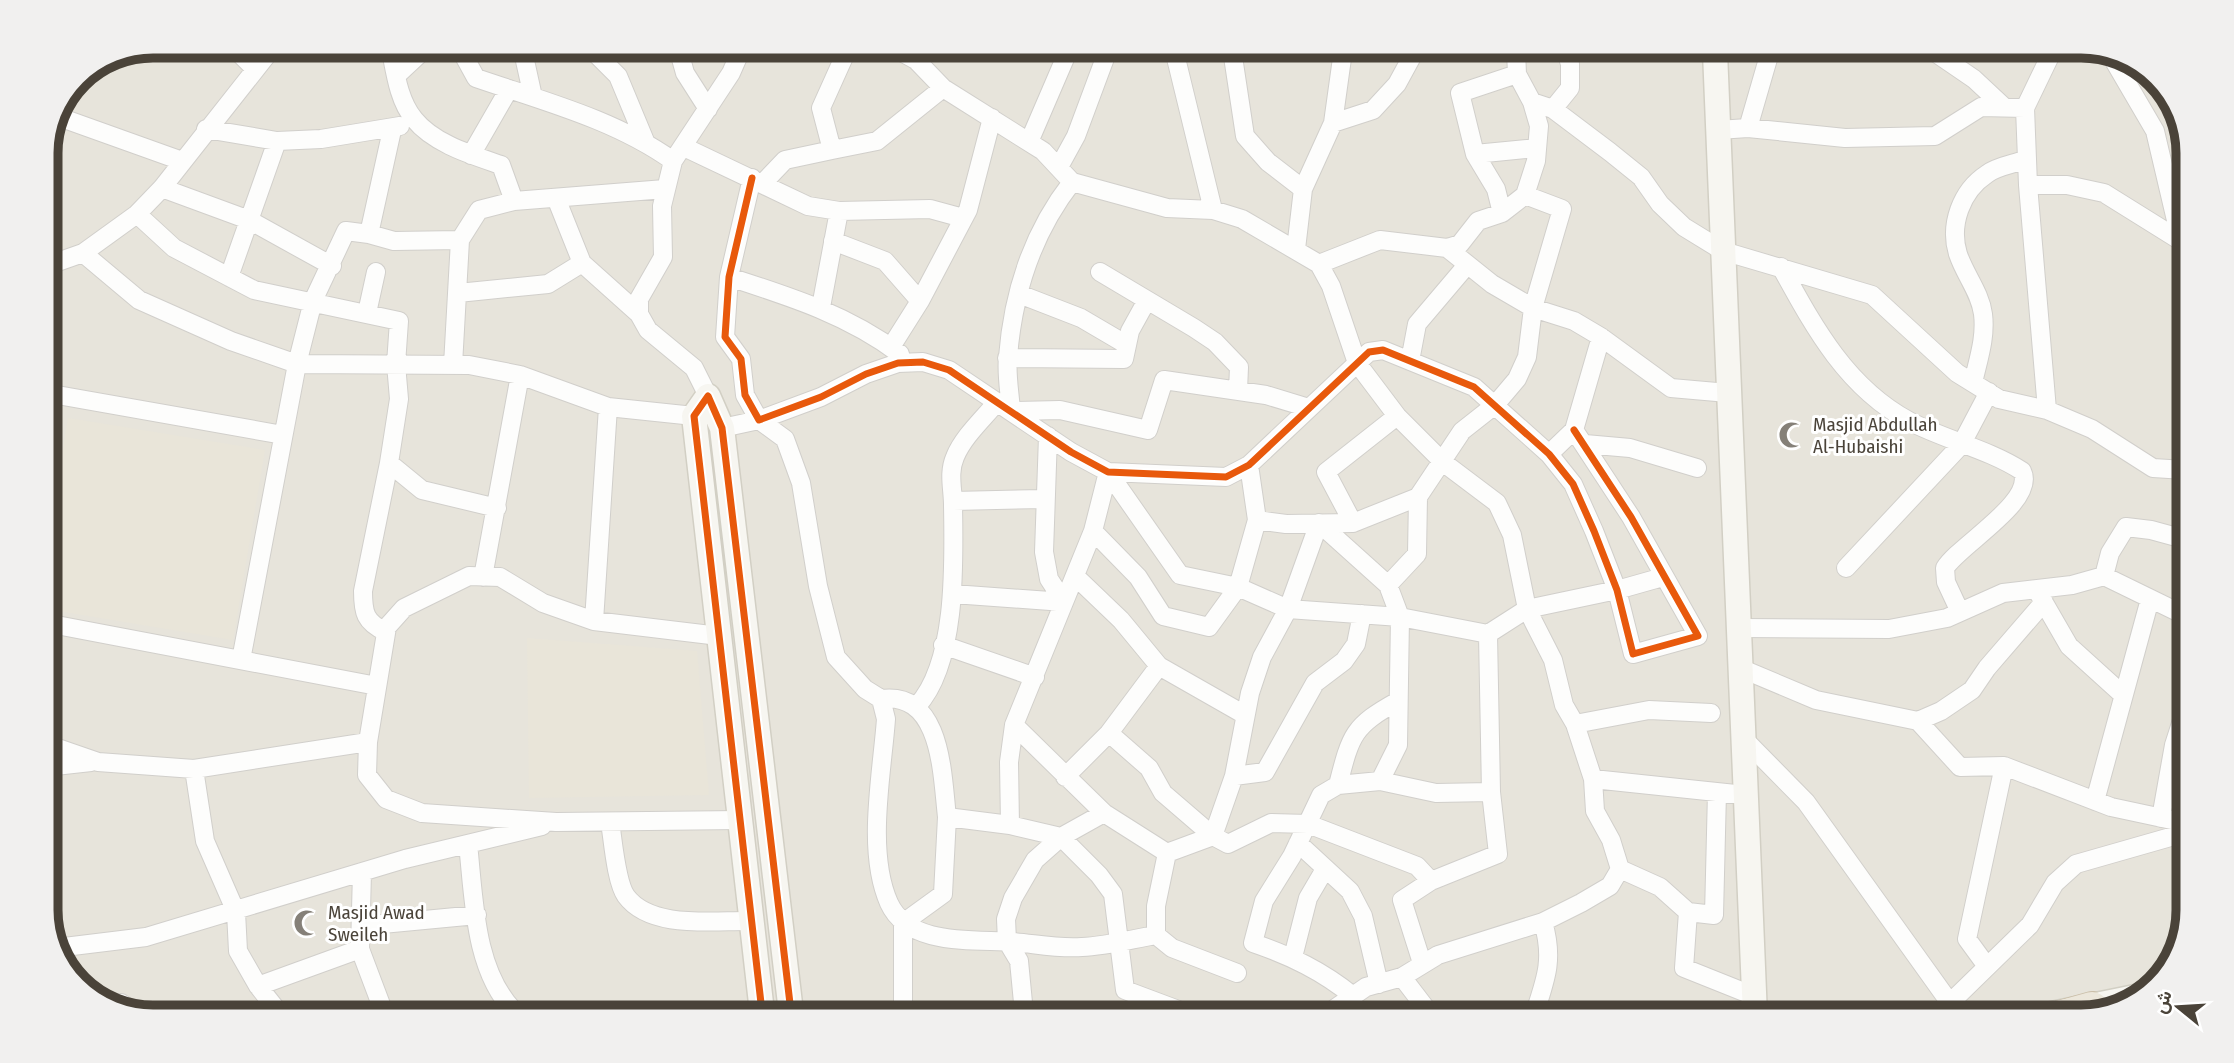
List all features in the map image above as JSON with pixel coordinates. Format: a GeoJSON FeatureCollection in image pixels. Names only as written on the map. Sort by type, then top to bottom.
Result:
{"type":"FeatureCollection","features":[{"type":"Feature","properties":{"kind":"street"},"geometry":{"type":"LineString","coordinates":[[244,58],[254,68]]}},
{"type":"Feature","properties":{"kind":"street"},"geometry":{"type":"LineString","coordinates":[[58,262],[83,253],[137,214],[162,188],[263,58]]}},
{"type":"Feature","properties":{"kind":"street"},"geometry":{"type":"LineString","coordinates":[[393,58],[414,119],[460,151],[501,165],[514,201]]}},
{"type":"Feature","properties":{"kind":"street"},"geometry":{"type":"LineString","coordinates":[[397,76],[416,58]]}},
{"type":"Feature","properties":{"kind":"street"},"geometry":{"type":"LineString","coordinates":[[466,58],[476,78],[533,97],[679,154],[757,180],[808,205],[839,211],[930,209],[963,218]]}},
{"type":"Feature","properties":{"kind":"street"},"geometry":{"type":"LineString","coordinates":[[525,58],[533,97]]}},
{"type":"Feature","properties":{"kind":"street"},"geometry":{"type":"LineString","coordinates":[[600,58],[618,76],[645,141]]}},
{"type":"Feature","properties":{"kind":"street"},"geometry":{"type":"LineString","coordinates":[[681,58],[685,73],[708,109]]}},
{"type":"Feature","properties":{"kind":"street"},"geometry":{"type":"LineString","coordinates":[[639,314],[639,299],[644,286],[663,257],[662,206],[665,189],[679,154],[737,58]]}},
{"type":"Feature","properties":{"kind":"street"},"geometry":{"type":"LineString","coordinates":[[832,150],[821,108],[844,58]]}},
{"type":"Feature","properties":{"kind":"street"},"geometry":{"type":"LineString","coordinates":[[925,58],[943,88],[1043,151],[1072,182],[1167,208],[1213,210],[1242,219],[1319,264],[1331,286],[1357,363],[1397,416],[1444,463],[1497,503],[1512,535],[1527,609],[1553,660],[1564,705],[1575,724],[1593,779],[1595,811],[1611,840],[1620,869],[1610,886],[1543,922],[1438,955],[1402,977],[1379,984],[1340,1005]]}},
{"type":"Feature","properties":{"kind":"street"},"geometry":{"type":"LineString","coordinates":[[1029,142],[1065,58]]}},
{"type":"Feature","properties":{"kind":"street"},"geometry":{"type":"LineString","coordinates":[[1059,167],[1076,136],[1105,58]]}},
{"type":"Feature","properties":{"kind":"street"},"geometry":{"type":"LineString","coordinates":[[1175,58],[1213,210]]}},
{"type":"Feature","properties":{"kind":"street"},"geometry":{"type":"LineString","coordinates":[[1233,58],[1245,136],[1268,162],[1303,189]]}},
{"type":"Feature","properties":{"kind":"street"},"geometry":{"type":"LineString","coordinates":[[1296,249],[1303,189],[1334,123],[1340,58]]}},
{"type":"Feature","properties":{"kind":"street"},"geometry":{"type":"LineString","coordinates":[[1334,123],[1373,110],[1397,84],[1411,58]]}},
{"type":"Feature","properties":{"kind":"street"},"geometry":{"type":"LineString","coordinates":[[1319,264],[1380,240],[1447,248],[1460,244],[1478,221],[1502,213],[1525,195],[1536,161],[1539,126],[1532,102],[1517,74],[1517,58]]}},
{"type":"Feature","properties":{"kind":"street"},"geometry":{"type":"LineString","coordinates":[[1553,109],[1570,88],[1568,58]]}},
{"type":"Feature","properties":{"kind":"street"},"geometry":{"type":"LineString","coordinates":[[1715,58],[1754,1005]]}},
{"type":"Feature","properties":{"kind":"street"},"geometry":{"type":"LineString","coordinates":[[1748,128],[1768,58]]}},
{"type":"Feature","properties":{"kind":"street"},"geometry":{"type":"LineString","coordinates":[[1943,58],[1973,79],[2004,107]]}},
{"type":"Feature","properties":{"kind":"street"},"geometry":{"type":"LineString","coordinates":[[2047,410],[2028,185],[2025,107],[2049,58]]}},
{"type":"Feature","properties":{"kind":"street"},"geometry":{"type":"LineString","coordinates":[[2116,64],[2155,131],[2176,220]]}},
{"type":"Feature","properties":{"kind":"street"},"geometry":{"type":"LineString","coordinates":[[1502,213],[1496,189],[1475,153],[1460,93],[1517,74]]}},
{"type":"Feature","properties":{"kind":"street"},"geometry":{"type":"LineString","coordinates":[[903,923],[943,894],[947,817],[941,756],[918,706],[899,696],[881,699],[865,689],[836,657],[818,586],[801,483],[785,439],[760,420],[745,395],[741,359],[725,337],[729,277],[757,180],[785,160],[877,141],[943,88]]}},
{"type":"Feature","properties":{"kind":"street"},"geometry":{"type":"LineString","coordinates":[[471,155],[509,89]]}},
{"type":"Feature","properties":{"kind":"street"},"geometry":{"type":"LineString","coordinates":[[1532,102],[1553,109],[1641,177],[1660,204],[1684,227],[1723,251],[1872,295],[1957,373],[1999,399],[2047,410],[2092,429],[2153,468],[2176,469]]}},
{"type":"Feature","properties":{"kind":"street"},"geometry":{"type":"LineString","coordinates":[[1718,130],[1748,128],[1845,138],[1936,136],[1981,107],[2025,107]]}},
{"type":"Feature","properties":{"kind":"street"},"geometry":{"type":"LineString","coordinates":[[891,347],[920,302],[963,218],[976,183],[992,118]]}},
{"type":"Feature","properties":{"kind":"street"},"geometry":{"type":"LineString","coordinates":[[64,119],[182,161]]}},
{"type":"Feature","properties":{"kind":"street"},"geometry":{"type":"LineString","coordinates":[[206,130],[277,141],[321,139],[392,130],[414,119]]}},
{"type":"Feature","properties":{"kind":"street"},"geometry":{"type":"LineString","coordinates":[[369,234],[392,130]]}},
{"type":"Feature","properties":{"kind":"street"},"geometry":{"type":"LineString","coordinates":[[229,277],[277,141]]}},
{"type":"Feature","properties":{"kind":"street"},"geometry":{"type":"LineString","coordinates":[[1475,153],[1537,148]]}},
{"type":"Feature","properties":{"kind":"street"},"geometry":{"type":"LineString","coordinates":[[1973,383],[1983,339],[1983,312],[1972,279],[1958,255],[1954,226],[1963,199],[1987,174],[2027,159]]}},
{"type":"Feature","properties":{"kind":"street"},"geometry":{"type":"LineString","coordinates":[[918,706],[931,691],[953,594],[951,478],[954,458],[1004,407],[1007,358],[1029,255],[1053,207],[1072,182]]}},
{"type":"Feature","properties":{"kind":"street"},"geometry":{"type":"LineString","coordinates":[[2028,185],[2067,185],[2104,193],[2176,238]]}},
{"type":"Feature","properties":{"kind":"street"},"geometry":{"type":"LineString","coordinates":[[162,188],[249,220],[332,265]]}},
{"type":"Feature","properties":{"kind":"street"},"geometry":{"type":"LineString","coordinates":[[453,365],[460,240],[478,210],[514,201],[665,189]]}},
{"type":"Feature","properties":{"kind":"street"},"geometry":{"type":"LineString","coordinates":[[1256,520],[1353,523],[1418,497],[1444,463],[1462,431],[1495,405],[1517,379],[1527,356],[1533,308],[1562,209],[1525,195]]}},
{"type":"Feature","properties":{"kind":"street"},"geometry":{"type":"LineString","coordinates":[[556,198],[582,263],[639,314],[648,330],[694,368],[701,406],[719,636],[761,1005]]}},
{"type":"Feature","properties":{"kind":"street"},"geometry":{"type":"LineString","coordinates":[[821,307],[839,211]]}},
{"type":"Feature","properties":{"kind":"street"},"geometry":{"type":"LineString","coordinates":[[137,214],[174,248],[254,290],[400,321],[396,364],[399,399],[363,591],[363,612],[370,624],[386,632]]}},
{"type":"Feature","properties":{"kind":"street"},"geometry":{"type":"LineString","coordinates":[[242,660],[297,364],[313,302],[346,231],[394,241],[460,240]]}},
{"type":"Feature","properties":{"kind":"street"},"geometry":{"type":"LineString","coordinates":[[833,241],[886,261],[920,302]]}},
{"type":"Feature","properties":{"kind":"street"},"geometry":{"type":"LineString","coordinates":[[1447,248],[1492,284],[1533,308],[1574,321],[1601,337],[1671,388],[1728,393]]}},
{"type":"Feature","properties":{"kind":"street"},"geometry":{"type":"LineString","coordinates":[[83,253],[139,300],[232,341],[297,364],[453,365],[520,375],[608,407],[701,406],[722,428],[790,1005]]}},
{"type":"Feature","properties":{"kind":"street"},"geometry":{"type":"LineString","coordinates":[[458,293],[548,284],[582,263]]}},
{"type":"Feature","properties":{"kind":"street"},"geometry":{"type":"LineString","coordinates":[[1410,361],[1417,324],[1467,265]]}},
{"type":"Feature","properties":{"kind":"street"},"geometry":{"type":"LineString","coordinates":[[1780,267],[1821,339],[1857,385],[1907,420],[2014,466],[2025,477],[2023,486],[2007,511],[1945,568],[1946,582],[1960,612]]}},
{"type":"Feature","properties":{"kind":"street"},"geometry":{"type":"LineString","coordinates":[[367,313],[376,272]]}},
{"type":"Feature","properties":{"kind":"street"},"geometry":{"type":"LineString","coordinates":[[1100,272],[1215,342],[1239,367],[1238,391]]}},
{"type":"Feature","properties":{"kind":"street"},"geometry":{"type":"LineString","coordinates":[[729,277],[821,307],[870,331],[911,362]]}},
{"type":"Feature","properties":{"kind":"street"},"geometry":{"type":"LineString","coordinates":[[1019,295],[1081,318],[1127,345]]}},
{"type":"Feature","properties":{"kind":"street"},"geometry":{"type":"LineString","coordinates":[[1007,358],[1124,359],[1130,331],[1146,302]]}},
{"type":"Feature","properties":{"kind":"street"},"geometry":{"type":"LineString","coordinates":[[1108,472],[1226,477],[1249,465],[1369,352],[1383,350],[1474,387],[1549,454],[1573,484],[1617,590],[1633,654],[1698,636],[1632,517],[1579,437],[1601,337]]}},
{"type":"Feature","properties":{"kind":"street"},"geometry":{"type":"LineString","coordinates":[[722,428],[760,420],[821,397],[866,373],[911,362],[923,362],[949,370],[1108,472],[1180,575],[1238,587],[1288,609],[1400,617],[1488,634],[1527,609],[1664,577]]}},
{"type":"Feature","properties":{"kind":"street"},"geometry":{"type":"LineString","coordinates":[[483,577],[520,375]]}},
{"type":"Feature","properties":{"kind":"street"},"geometry":{"type":"LineString","coordinates":[[1004,407],[1060,410],[1148,430],[1164,380],[1238,391],[1310,408]]}},
{"type":"Feature","properties":{"kind":"street"},"geometry":{"type":"LineString","coordinates":[[1846,569],[1961,445],[1989,392]]}},
{"type":"Feature","properties":{"kind":"street"},"geometry":{"type":"LineString","coordinates":[[58,395],[283,435]]}},
{"type":"Feature","properties":{"kind":"street"},"geometry":{"type":"LineString","coordinates":[[594,621],[608,407]]}},
{"type":"Feature","properties":{"kind":"street"},"geometry":{"type":"LineString","coordinates":[[1353,523],[1326,472],[1397,416]]}},
{"type":"Feature","properties":{"kind":"street"},"geometry":{"type":"LineString","coordinates":[[1048,436],[1044,552],[1049,579],[1063,602]]}},
{"type":"Feature","properties":{"kind":"street"},"geometry":{"type":"LineString","coordinates":[[1549,454],[1579,437],[1630,448],[1697,468]]}},
{"type":"Feature","properties":{"kind":"street"},"geometry":{"type":"LineString","coordinates":[[389,463],[422,490],[497,508]]}},
{"type":"Feature","properties":{"kind":"street"},"geometry":{"type":"LineString","coordinates":[[1093,531],[1138,577],[1163,616],[1209,627],[1238,587],[1256,520],[1249,465]]}},
{"type":"Feature","properties":{"kind":"street"},"geometry":{"type":"LineString","coordinates":[[1010,825],[1009,762],[1014,725],[1093,531],[1108,472]]}},
{"type":"Feature","properties":{"kind":"street"},"geometry":{"type":"LineString","coordinates":[[1388,584],[1417,554],[1418,497]]}},
{"type":"Feature","properties":{"kind":"street"},"geometry":{"type":"LineString","coordinates":[[953,501],[1044,499]]}},
{"type":"Feature","properties":{"kind":"street"},"geometry":{"type":"LineString","coordinates":[[1319,523],[1388,584],[1400,617],[1398,745],[1380,781]]}},
{"type":"Feature","properties":{"kind":"street"},"geometry":{"type":"LineString","coordinates":[[1213,836],[1234,776],[1245,715],[1262,657],[1288,609],[1319,523]]}},
{"type":"Feature","properties":{"kind":"street"},"geometry":{"type":"LineString","coordinates":[[2104,576],[2110,553],[2126,527],[2176,537]]}},
{"type":"Feature","properties":{"kind":"street"},"geometry":{"type":"LineString","coordinates":[[719,636],[594,621],[543,603],[500,577],[469,576],[404,608],[386,632],[368,742],[366,775],[386,799],[422,813],[556,822],[740,820]]}},
{"type":"Feature","properties":{"kind":"street"},"geometry":{"type":"LineString","coordinates":[[1075,576],[1121,620],[1159,666],[1245,715]]}},
{"type":"Feature","properties":{"kind":"street"},"geometry":{"type":"LineString","coordinates":[[1738,628],[1889,629],[1960,612],[2003,593],[2040,595],[2104,576],[2176,611]]}},
{"type":"Feature","properties":{"kind":"street"},"geometry":{"type":"LineString","coordinates":[[953,594],[1063,602]]}},
{"type":"Feature","properties":{"kind":"street"},"geometry":{"type":"LineString","coordinates":[[1740,668],[1816,701],[1918,721],[1941,711],[1972,690],[2040,595]]}},
{"type":"Feature","properties":{"kind":"street"},"geometry":{"type":"LineString","coordinates":[[2040,595],[2068,646],[2122,694]]}},
{"type":"Feature","properties":{"kind":"street"},"geometry":{"type":"LineString","coordinates":[[2095,801],[2150,598]]}},
{"type":"Feature","properties":{"kind":"street"},"geometry":{"type":"LineString","coordinates":[[1234,776],[1265,772],[1315,682],[1343,661],[1356,644],[1362,614]]}},
{"type":"Feature","properties":{"kind":"street"},"geometry":{"type":"LineString","coordinates":[[58,625],[377,686]]}},
{"type":"Feature","properties":{"kind":"street"},"geometry":{"type":"LineString","coordinates":[[1422,963],[1402,900],[1431,881],[1498,854],[1491,792],[1488,634]]}},
{"type":"Feature","properties":{"kind":"street"},"geometry":{"type":"LineString","coordinates":[[943,645],[1035,677]]}},
{"type":"Feature","properties":{"kind":"street"},"geometry":{"type":"LineString","coordinates":[[1065,777],[1109,733],[1159,666]]}},
{"type":"Feature","properties":{"kind":"street"},"geometry":{"type":"LineString","coordinates":[[881,699],[886,719],[877,860],[889,904],[903,923],[943,937],[973,943],[1007,941],[1081,948],[1156,935],[1172,948],[1237,973]]}},
{"type":"Feature","properties":{"kind":"street"},"geometry":{"type":"LineString","coordinates":[[1338,785],[1347,748],[1365,720],[1398,701]]}},
{"type":"Feature","properties":{"kind":"street"},"geometry":{"type":"LineString","coordinates":[[1575,724],[1649,710],[1712,713]]}},
{"type":"Feature","properties":{"kind":"street"},"geometry":{"type":"LineString","coordinates":[[1918,721],[1961,768],[2004,765],[2095,801],[2176,821]]}},
{"type":"Feature","properties":{"kind":"street"},"geometry":{"type":"LineString","coordinates":[[1014,725],[1104,813],[1167,853]]}},
{"type":"Feature","properties":{"kind":"street"},"geometry":{"type":"LineString","coordinates":[[1109,733],[1149,768],[1163,793],[1213,836],[1228,844],[1271,822],[1308,824],[1417,866],[1431,881]]}},
{"type":"Feature","properties":{"kind":"street"},"geometry":{"type":"LineString","coordinates":[[1743,738],[1806,802],[1949,1005]]}},
{"type":"Feature","properties":{"kind":"street"},"geometry":{"type":"LineString","coordinates":[[2161,818],[2176,739]]}},
{"type":"Feature","properties":{"kind":"street"},"geometry":{"type":"LineString","coordinates":[[58,766],[98,762],[194,769],[368,742]]}},
{"type":"Feature","properties":{"kind":"street"},"geometry":{"type":"LineString","coordinates":[[58,748],[98,762]]}},
{"type":"Feature","properties":{"kind":"street"},"geometry":{"type":"LineString","coordinates":[[1986,965],[1967,939],[2004,765]]}},
{"type":"Feature","properties":{"kind":"street"},"geometry":{"type":"LineString","coordinates":[[194,769],[205,841],[236,912],[238,951],[258,986],[273,1005]]}},
{"type":"Feature","properties":{"kind":"street"},"geometry":{"type":"LineString","coordinates":[[1593,779],[1745,795]]}},
{"type":"Feature","properties":{"kind":"street"},"geometry":{"type":"LineString","coordinates":[[1353,996],[1325,973],[1293,957],[1253,943],[1264,901],[1298,843],[1321,795],[1338,785],[1380,781],[1436,793],[1491,792]]}},
{"type":"Feature","properties":{"kind":"street"},"geometry":{"type":"LineString","coordinates":[[1620,869],[1660,887],[1688,912],[1714,915],[1717,792]]}},
{"type":"Feature","properties":{"kind":"street"},"geometry":{"type":"LineString","coordinates":[[1023,1005],[1019,961],[1007,941],[1006,919],[1013,898],[1035,860],[1061,837],[1104,813]]}},
{"type":"Feature","properties":{"kind":"street"},"geometry":{"type":"LineString","coordinates":[[947,817],[1010,825],[1061,837],[1099,875],[1113,894],[1125,989],[1166,1005]]}},
{"type":"Feature","properties":{"kind":"street"},"geometry":{"type":"LineString","coordinates":[[66,947],[146,937],[362,872],[556,822]]}},
{"type":"Feature","properties":{"kind":"street"},"geometry":{"type":"LineString","coordinates":[[610,822],[625,895],[640,908],[662,918],[752,921]]}},
{"type":"Feature","properties":{"kind":"street"},"geometry":{"type":"LineString","coordinates":[[1957,1005],[1986,965],[2030,925],[2055,883],[2077,864],[2176,835]]}},
{"type":"Feature","properties":{"kind":"street"},"geometry":{"type":"LineString","coordinates":[[1167,853],[1213,836]]}},
{"type":"Feature","properties":{"kind":"street"},"geometry":{"type":"LineString","coordinates":[[1298,843],[1350,891],[1363,916],[1379,984]]}},
{"type":"Feature","properties":{"kind":"street"},"geometry":{"type":"LineString","coordinates":[[468,844],[484,959],[502,999],[508,1005]]}},
{"type":"Feature","properties":{"kind":"street"},"geometry":{"type":"LineString","coordinates":[[1156,935],[1156,906],[1167,853]]}},
{"type":"Feature","properties":{"kind":"street"},"geometry":{"type":"LineString","coordinates":[[1293,957],[1308,898],[1325,869]]}},
{"type":"Feature","properties":{"kind":"street"},"geometry":{"type":"LineString","coordinates":[[362,872],[360,949],[381,1005]]}},
{"type":"Feature","properties":{"kind":"street"},"geometry":{"type":"LineString","coordinates":[[1688,912],[1684,968],[1752,1005]]}},
{"type":"Feature","properties":{"kind":"street"},"geometry":{"type":"LineString","coordinates":[[361,926],[477,915]]}},
{"type":"Feature","properties":{"kind":"street"},"geometry":{"type":"LineString","coordinates":[[1537,1005],[1550,961],[1550,946],[1543,922]]}},
{"type":"Feature","properties":{"kind":"street"},"geometry":{"type":"LineString","coordinates":[[903,923],[903,1005]]}},
{"type":"Feature","properties":{"kind":"street"},"geometry":{"type":"LineString","coordinates":[[258,986],[360,949]]}},
{"type":"Feature","properties":{"kind":"street"},"geometry":{"type":"LineString","coordinates":[[1402,977],[1423,1005]]}},
{"type":"Feature","properties":{"kind":"shaded area"},"geometry":{"type":"Polygon","coordinates":[[[152,58],[2082,58],[2118,65],[2139,77],[2157,95],[2169,116],[2176,146],[2176,911],[2169,947],[2157,968],[2153,972],[2143,972],[2143,981],[2134,989],[2106,1002],[2082,1005],[152,1005],[116,998],[105,993],[81,973],[63,941],[58,917],[58,146],[65,116],[74,100],[100,74],[116,65],[152,58]]]}},
{"type":"Feature","properties":{"kind":"shaded area"},"geometry":{"type":"Polygon","coordinates":[[[68,418],[265,450],[233,640],[58,611],[58,478],[68,418]]]}},
{"type":"Feature","properties":{"kind":"shaded area"},"geometry":{"type":"Polygon","coordinates":[[[527,638],[697,651],[709,795],[529,798],[527,638]]]}},
{"type":"Feature","properties":{"kind":"cycle path"},"geometry":{"type":"LineString","coordinates":[[752,178],[729,277],[725,337],[741,359],[745,395],[759,420],[821,397],[866,374],[898,363],[923,362],[949,370],[1071,452],[1108,472],[1226,477],[1249,465],[1369,352],[1383,350],[1474,387],[1549,454],[1573,484],[1594,531],[1617,590],[1633,654],[1698,636],[1631,517],[1574,430]]}},
{"type":"Feature","properties":{"kind":"cycle path"},"geometry":{"type":"LineString","coordinates":[[761,1005],[694,416],[708,396],[722,428],[790,1005]]}},
{"type":"Feature","properties":{"kind":"place","name":"Masjid Abdullah Al-Hubaishi"},"geometry":{"type":"Point","coordinates":[1792,435]}},
{"type":"Feature","properties":{"kind":"place","name":"Masjid Awad Sweileh"},"geometry":{"type":"Point","coordinates":[307,923]}}]}
